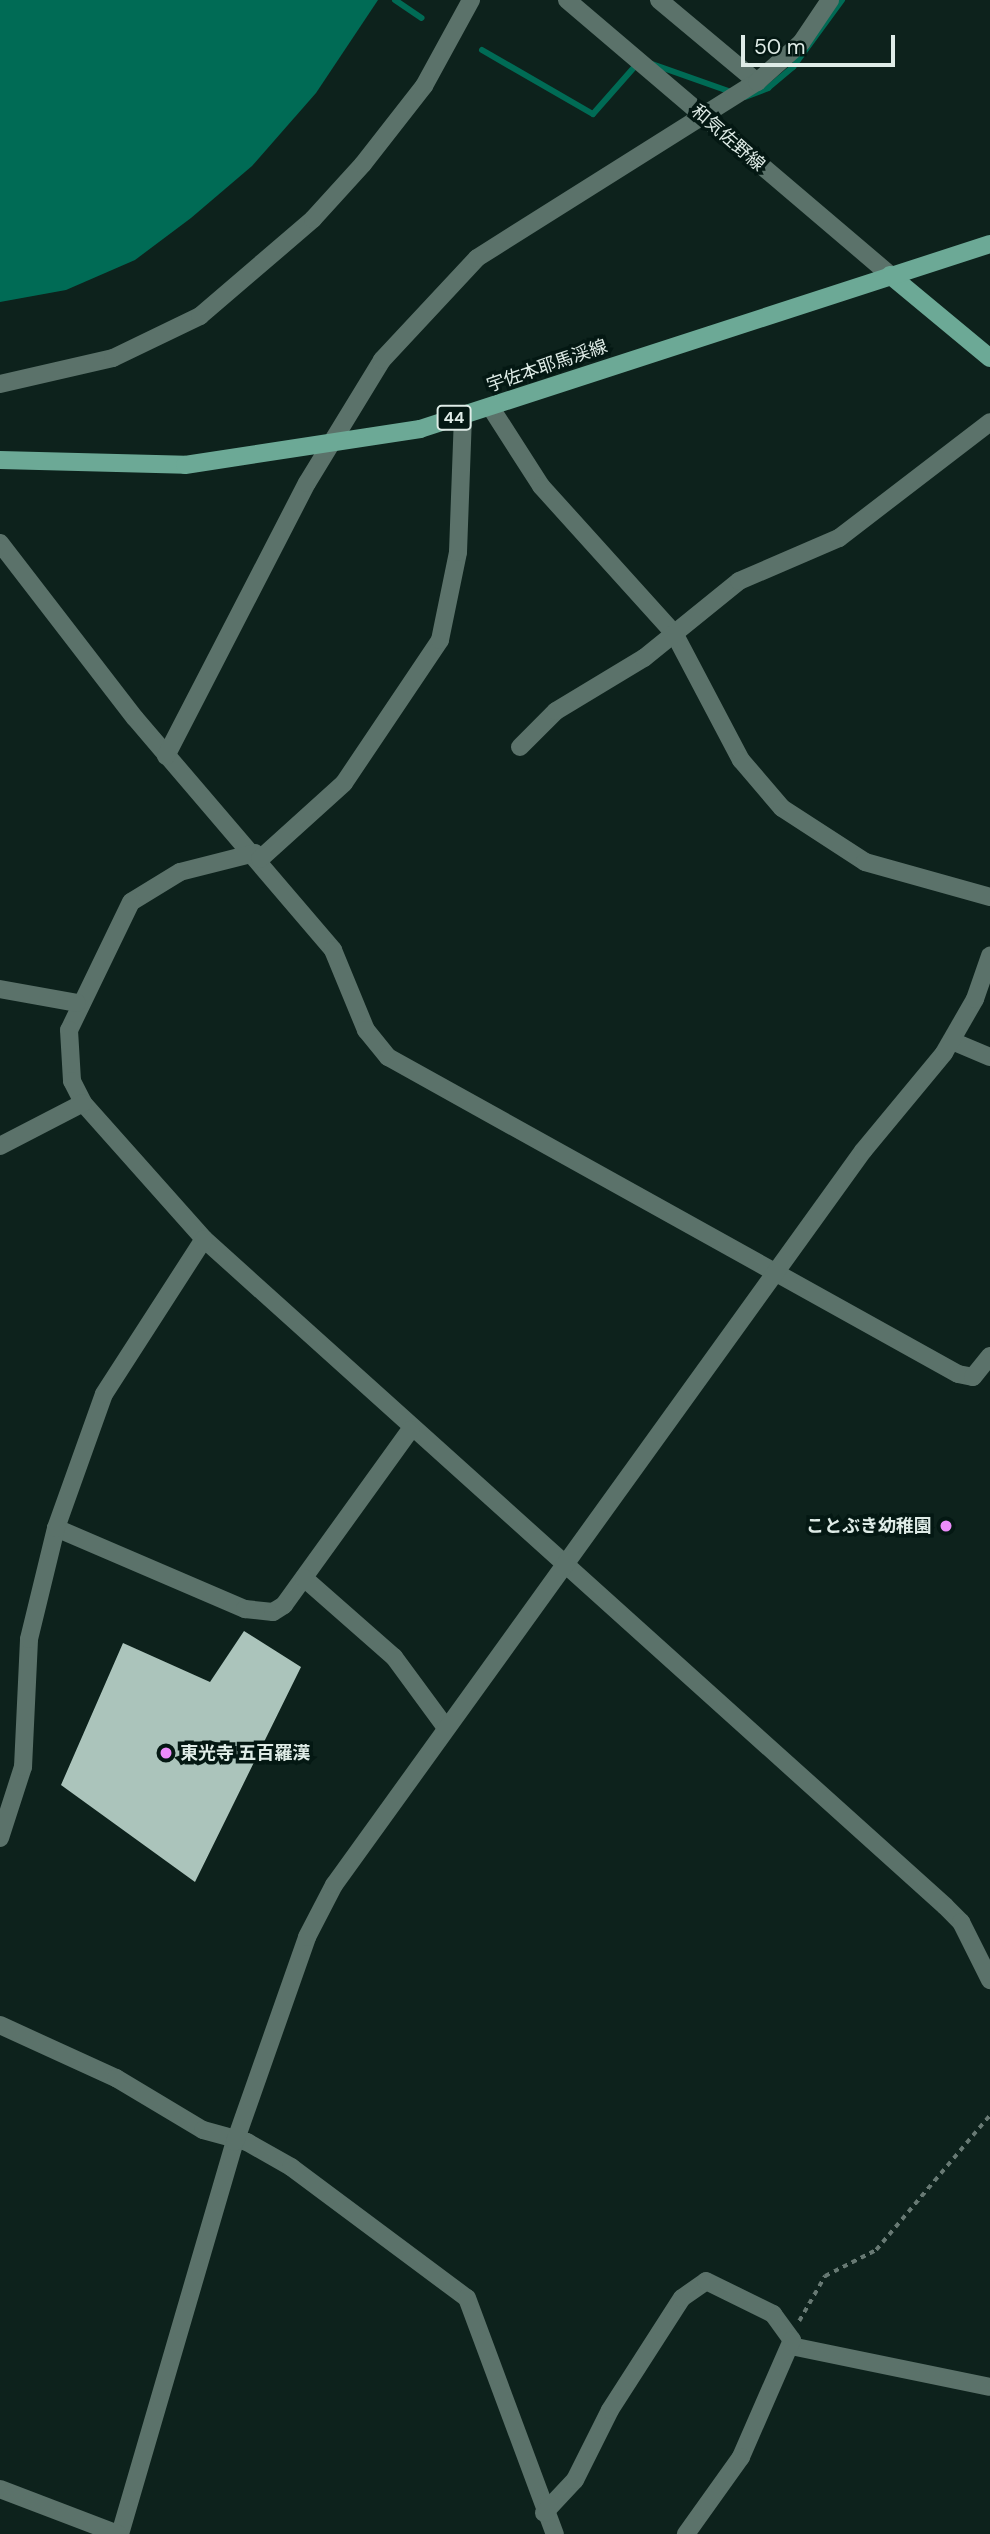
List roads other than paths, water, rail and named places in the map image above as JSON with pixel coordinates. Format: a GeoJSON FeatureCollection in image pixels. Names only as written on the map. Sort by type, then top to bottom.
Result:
{"type":"FeatureCollection","features":[{"type":"Feature","properties":{"kind":"main road","name":"宇佐本耶馬渓線"},"geometry":{"type":"LineString","coordinates":[[0,460],[185,465],[329,445],[463,416],[990,244]]}},
{"type":"Feature","properties":{"kind":"main road"},"geometry":{"type":"LineString","coordinates":[[890,275],[990,358]]}},
{"type":"Feature","properties":{"kind":"street"},"geometry":{"type":"LineString","coordinates":[[0,384],[113,358],[200,316],[313,219],[363,164],[424,86],[471,0]]}},
{"type":"Feature","properties":{"kind":"street","name":"和気佐野線"},"geometry":{"type":"LineString","coordinates":[[567,0],[890,275]]}},
{"type":"Feature","properties":{"kind":"street"},"geometry":{"type":"LineString","coordinates":[[166,756],[329,445],[382,360],[477,258],[757,82],[801,43],[830,0]]}},
{"type":"Feature","properties":{"kind":"street"},"geometry":{"type":"LineString","coordinates":[[672,4],[757,82]]}},
{"type":"Feature","properties":{"kind":"street"},"geometry":{"type":"LineString","coordinates":[[491,408],[541,486],[674,633],[741,760],[782,808],[865,862],[990,897]]}},
{"type":"Feature","properties":{"kind":"street"},"geometry":{"type":"LineString","coordinates":[[463,416],[458,552],[440,640],[344,783],[257,856],[180,872],[137,895],[78,1003],[68,1046],[83,1102],[204,1238],[410,1430],[565,1565],[945,1906],[968,1933],[990,1980]]}},
{"type":"Feature","properties":{"kind":"street"},"geometry":{"type":"LineString","coordinates":[[520,747],[556,711],[674,633],[739,581],[839,538],[990,422]]}},
{"type":"Feature","properties":{"kind":"street"},"geometry":{"type":"LineString","coordinates":[[0,543],[166,756],[257,856],[333,950],[366,1030],[388,1056],[778,1270],[967,1378],[990,1356]]}},
{"type":"Feature","properties":{"kind":"street"},"geometry":{"type":"LineString","coordinates":[[0,2489],[119,2534],[235,2142],[307,1937],[334,1885],[444,1725],[565,1565],[778,1270],[952,1041],[990,956]]}},
{"type":"Feature","properties":{"kind":"street"},"geometry":{"type":"LineString","coordinates":[[0,989],[78,1003]]}},
{"type":"Feature","properties":{"kind":"street"},"geometry":{"type":"LineString","coordinates":[[952,1041],[990,1057]]}},
{"type":"Feature","properties":{"kind":"street"},"geometry":{"type":"LineString","coordinates":[[0,1146],[83,1102]]}},
{"type":"Feature","properties":{"kind":"street"},"geometry":{"type":"LineString","coordinates":[[0,1838],[21,1778],[29,1639],[56,1528],[104,1394],[204,1238]]}},
{"type":"Feature","properties":{"kind":"street"},"geometry":{"type":"LineString","coordinates":[[56,1528],[259,1612],[284,1605],[410,1430]]}},
{"type":"Feature","properties":{"kind":"street"},"geometry":{"type":"LineString","coordinates":[[304,1578],[394,1657],[444,1725]]}},
{"type":"Feature","properties":{"kind":"street"},"geometry":{"type":"LineString","coordinates":[[0,2025],[235,2142],[247,2142],[291,2167],[467,2298],[544,2513],[555,2534]]}},
{"type":"Feature","properties":{"kind":"street"},"geometry":{"type":"LineString","coordinates":[[544,2513],[575,2480],[610,2410],[696,2283],[706,2281],[787,2327],[791,2346],[741,2457],[686,2534]]}},
{"type":"Feature","properties":{"kind":"street"},"geometry":{"type":"LineString","coordinates":[[791,2346],[990,2387]]}},
{"type":"Feature","properties":{"kind":"waterway"},"geometry":{"type":"LineString","coordinates":[[395,0],[422,18]]}},
{"type":"Feature","properties":{"kind":"waterway"},"geometry":{"type":"LineString","coordinates":[[745,97],[768,88],[793,67],[842,0]]}},
{"type":"Feature","properties":{"kind":"waterway"},"geometry":{"type":"LineString","coordinates":[[482,50],[593,114],[637,64]]}},
{"type":"Feature","properties":{"kind":"waterway"},"geometry":{"type":"LineString","coordinates":[[652,64],[734,93]]}},
{"type":"Feature","properties":{"kind":"place","name":"ことぶき幼稚園"},"geometry":{"type":"Point","coordinates":[946,1526]}},
{"type":"Feature","properties":{"kind":"place","name":"東光寺 五百羅漢"},"geometry":{"type":"Point","coordinates":[166,1753]}}]}
